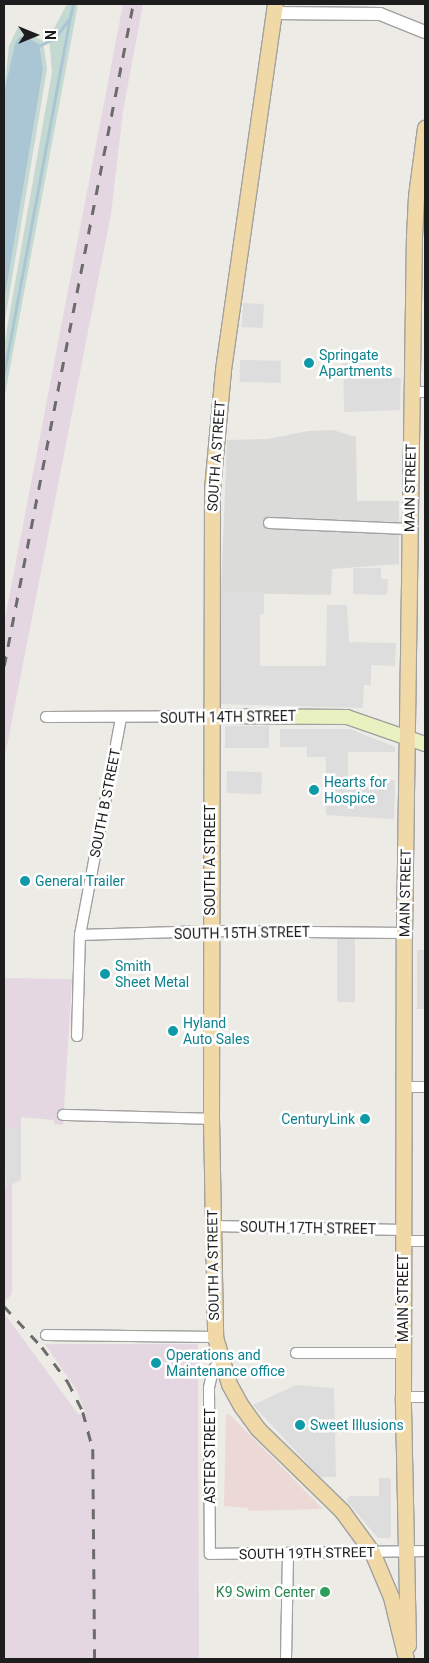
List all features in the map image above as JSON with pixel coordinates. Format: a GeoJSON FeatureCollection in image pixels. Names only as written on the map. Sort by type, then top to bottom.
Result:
{"type":"FeatureCollection","features":[{"type":"Feature","properties":{"kind":"main road","name":"SOUTH A STREET"},"geometry":{"type":"LineString","coordinates":[[275,8],[216,438],[210,716],[210,1119],[215,1337],[221,1360],[242,1407],[258,1429],[342,1511],[372,1552],[388,1590],[407,1659]]}},
{"type":"Feature","properties":{"kind":"main road","name":"MAIN STREET"},"geometry":{"type":"LineString","coordinates":[[407,1659],[409,1611],[404,1551],[403,1397],[404,933],[409,529],[418,392],[416,196],[425,128]]}},
{"type":"Feature","properties":{"kind":"main road","name":"SOUTH 14TH STREET"},"geometry":{"type":"LineString","coordinates":[[210,716],[347,717],[425,744]]}},
{"type":"Feature","properties":{"kind":"street"},"geometry":{"type":"LineString","coordinates":[[275,8],[380,14],[425,32]]}},
{"type":"Feature","properties":{"kind":"street"},"geometry":{"type":"LineString","coordinates":[[269,523],[409,529]]}},
{"type":"Feature","properties":{"kind":"street","name":"SOUTH 14TH STREET"},"geometry":{"type":"LineString","coordinates":[[46,717],[121,719],[210,716]]}},
{"type":"Feature","properties":{"kind":"street","name":"SOUTH B STREET"},"geometry":{"type":"LineString","coordinates":[[77,1036],[80,935],[121,719]]}},
{"type":"Feature","properties":{"kind":"street","name":"SOUTH 15TH STREET"},"geometry":{"type":"LineString","coordinates":[[80,935],[210,931],[404,933]]}},
{"type":"Feature","properties":{"kind":"street"},"geometry":{"type":"LineString","coordinates":[[403,1087],[425,1087]]}},
{"type":"Feature","properties":{"kind":"street"},"geometry":{"type":"LineString","coordinates":[[63,1115],[210,1119]]}},
{"type":"Feature","properties":{"kind":"street","name":"SOUTH 17TH STREET"},"geometry":{"type":"LineString","coordinates":[[212,1226],[403,1236],[425,1241]]}},
{"type":"Feature","properties":{"kind":"street"},"geometry":{"type":"LineString","coordinates":[[46,1335],[215,1337]]}},
{"type":"Feature","properties":{"kind":"street"},"geometry":{"type":"LineString","coordinates":[[296,1353],[403,1353]]}},
{"type":"Feature","properties":{"kind":"street","name":"ASTER STREET"},"geometry":{"type":"LineString","coordinates":[[210,1554],[210,1388],[213,1370],[221,1360]]}},
{"type":"Feature","properties":{"kind":"street"},"geometry":{"type":"LineString","coordinates":[[403,1397],[425,1397]]}},
{"type":"Feature","properties":{"kind":"street","name":"SOUTH 19TH STREET"},"geometry":{"type":"LineString","coordinates":[[210,1554],[425,1551]]}},
{"type":"Feature","properties":{"kind":"street"},"geometry":{"type":"LineString","coordinates":[[286,1659],[288,1554]]}},
{"type":"Feature","properties":{"kind":"shaded area"},"geometry":{"type":"Polygon","coordinates":[[[67,4],[78,4],[4,400],[4,346],[52,72],[49,38],[67,4]]]}},
{"type":"Feature","properties":{"kind":"shaded area"},"geometry":{"type":"Polygon","coordinates":[[[123,4],[143,4],[123,111],[111,214],[4,761],[4,624],[123,4]]]}},
{"type":"Feature","properties":{"kind":"shaded area"},"geometry":{"type":"Polygon","coordinates":[[[18,27],[43,41],[47,69],[4,326],[4,303],[43,70],[25,36],[19,37],[4,93],[9,46],[18,27]]]}},
{"type":"Feature","properties":{"kind":"shaded area"},"geometry":{"type":"Polygon","coordinates":[[[25,36],[39,44],[43,70],[4,303],[4,93],[15,44],[19,37],[25,36]]]}},
{"type":"Feature","properties":{"kind":"shaded area"},"geometry":{"type":"Polygon","coordinates":[[[243,303],[264,304],[263,328],[242,327],[243,303]]]}},
{"type":"Feature","properties":{"kind":"shaded area"},"geometry":{"type":"Polygon","coordinates":[[[343,359],[352,360],[352,377],[401,378],[400,410],[344,412],[343,359]]]}},
{"type":"Feature","properties":{"kind":"shaded area"},"geometry":{"type":"Polygon","coordinates":[[[240,360],[281,361],[281,383],[240,382],[240,360]]]}},
{"type":"Feature","properties":{"kind":"shaded area"},"geometry":{"type":"Polygon","coordinates":[[[333,430],[356,437],[357,501],[399,501],[399,564],[332,569],[331,595],[221,593],[227,440],[268,439],[308,431],[333,430]]]}},
{"type":"Feature","properties":{"kind":"shaded area"},"geometry":{"type":"Polygon","coordinates":[[[353,568],[381,568],[381,579],[388,579],[387,595],[353,594],[353,568]]]}},
{"type":"Feature","properties":{"kind":"shaded area"},"geometry":{"type":"Polygon","coordinates":[[[221,593],[264,594],[264,614],[260,614],[260,666],[326,666],[327,605],[347,605],[349,642],[396,643],[395,666],[371,665],[371,685],[364,685],[363,708],[221,704],[221,593]]]}},
{"type":"Feature","properties":{"kind":"shaded area"},"geometry":{"type":"Polygon","coordinates":[[[225,726],[269,726],[269,748],[225,748],[225,726]]]}},
{"type":"Feature","properties":{"kind":"shaded area"},"geometry":{"type":"Polygon","coordinates":[[[280,729],[350,729],[395,747],[395,752],[348,752],[348,779],[395,780],[394,819],[326,815],[326,757],[307,757],[307,747],[280,747],[280,729]]]}},
{"type":"Feature","properties":{"kind":"shaded area"},"geometry":{"type":"Polygon","coordinates":[[[227,771],[262,772],[261,794],[226,793],[227,771]]]}},
{"type":"Feature","properties":{"kind":"shaded area"},"geometry":{"type":"Polygon","coordinates":[[[337,939],[355,939],[355,1002],[337,1002],[337,939]]]}},
{"type":"Feature","properties":{"kind":"shaded area"},"geometry":{"type":"Polygon","coordinates":[[[417,950],[425,950],[425,1009],[417,1009],[417,950]]]}},
{"type":"Feature","properties":{"kind":"shaded area"},"geometry":{"type":"Polygon","coordinates":[[[4,978],[72,979],[63,1125],[54,1124],[54,1120],[21,1117],[21,1128],[4,1128],[4,978]]]}},
{"type":"Feature","properties":{"kind":"shaded area"},"geometry":{"type":"Polygon","coordinates":[[[4,1128],[21,1128],[21,1180],[6,1187],[4,1128]]]}},
{"type":"Feature","properties":{"kind":"shaded area"},"geometry":{"type":"Polygon","coordinates":[[[12,1183],[12,1294],[5,1301],[4,1187],[12,1183]]]}},
{"type":"Feature","properties":{"kind":"shaded area"},"geometry":{"type":"Polygon","coordinates":[[[4,1313],[78,1414],[86,1414],[77,1391],[45,1344],[198,1344],[199,1659],[4,1659],[4,1313]]]}},
{"type":"Feature","properties":{"kind":"shaded area"},"geometry":{"type":"Polygon","coordinates":[[[296,1385],[334,1388],[336,1477],[320,1477],[253,1405],[296,1385]]]}},
{"type":"Feature","properties":{"kind":"shaded area"},"geometry":{"type":"Polygon","coordinates":[[[226,1414],[229,1414],[323,1509],[248,1511],[248,1508],[224,1506],[226,1414]]]}},
{"type":"Feature","properties":{"kind":"shaded area"},"geometry":{"type":"Polygon","coordinates":[[[379,1478],[391,1478],[391,1538],[378,1538],[346,1500],[350,1496],[379,1496],[379,1478]]]}},
{"type":"Feature","properties":{"kind":"waterway"},"geometry":{"type":"LineString","coordinates":[[71,14],[73,4]]}},
{"type":"Feature","properties":{"kind":"waterway"},"geometry":{"type":"LineString","coordinates":[[4,373],[71,13]]}},
{"type":"Feature","properties":{"kind":"waterway"},"geometry":{"type":"LineString","coordinates":[[37,47],[55,38],[69,19]]}},
{"type":"Feature","properties":{"kind":"railway"},"geometry":{"type":"LineString","coordinates":[[4,666],[133,4]]}},
{"type":"Feature","properties":{"kind":"railway"},"geometry":{"type":"LineString","coordinates":[[4,1306],[42,1347],[68,1382],[83,1412],[93,1449],[95,1659]]}},
{"type":"Feature","properties":{"kind":"place","name":"Springate Apartments"},"geometry":{"type":"Point","coordinates":[309,363]}},
{"type":"Feature","properties":{"kind":"place","name":"Hearts for Hospice"},"geometry":{"type":"Point","coordinates":[314,790]}},
{"type":"Feature","properties":{"kind":"place","name":"General Trailer"},"geometry":{"type":"Point","coordinates":[25,881]}},
{"type":"Feature","properties":{"kind":"place","name":"Smith Sheet Metal"},"geometry":{"type":"Point","coordinates":[105,974]}},
{"type":"Feature","properties":{"kind":"place","name":"Hyland Auto Sales"},"geometry":{"type":"Point","coordinates":[173,1031]}},
{"type":"Feature","properties":{"kind":"place","name":"CenturyLink"},"geometry":{"type":"Point","coordinates":[365,1119]}},
{"type":"Feature","properties":{"kind":"place","name":"Operations and Maintenance office"},"geometry":{"type":"Point","coordinates":[156,1363]}},
{"type":"Feature","properties":{"kind":"place","name":"Sweet Illusions"},"geometry":{"type":"Point","coordinates":[300,1425]}},
{"type":"Feature","properties":{"kind":"place","name":"K9 Swim Center"},"geometry":{"type":"Point","coordinates":[325,1592]}}]}
